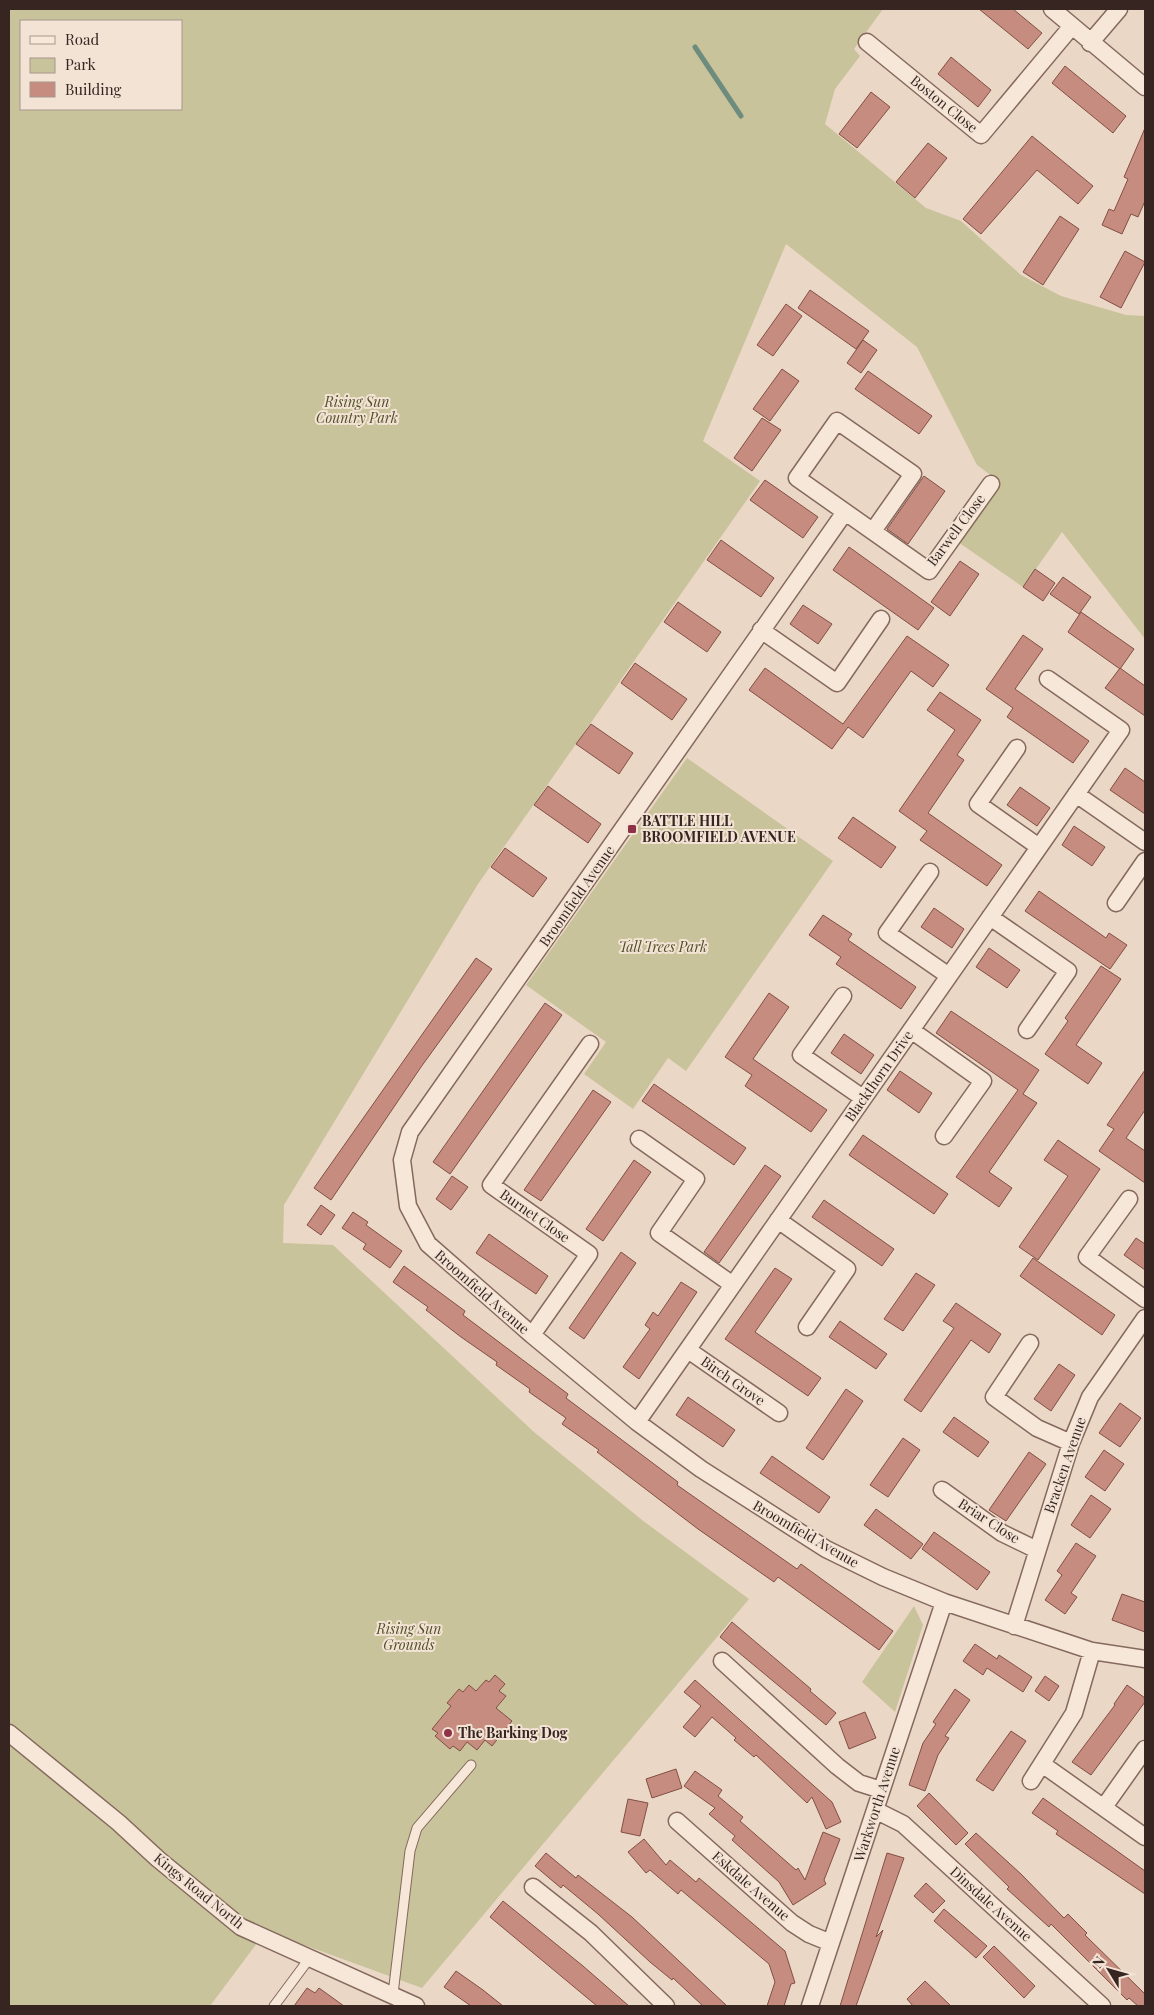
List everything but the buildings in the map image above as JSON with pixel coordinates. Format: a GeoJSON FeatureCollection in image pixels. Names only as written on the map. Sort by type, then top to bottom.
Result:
{"type":"FeatureCollection","features":[{"type":"Feature","properties":{"kind":"street"},"geometry":{"type":"LineString","coordinates":[[1052,9],[1145,87]]}},
{"type":"Feature","properties":{"kind":"street"},"geometry":{"type":"LineString","coordinates":[[1090,42],[1119,9]]}},
{"type":"Feature","properties":{"kind":"street","name":"Boston Close"},"geometry":{"type":"LineString","coordinates":[[867,42],[981,134],[1072,26]]}},
{"type":"Feature","properties":{"kind":"street","name":"Barwell Close"},"geometry":{"type":"LineString","coordinates":[[873,531],[913,474],[837,421],[797,478],[929,571],[991,484]]}},
{"type":"Feature","properties":{"kind":"street","name":"Broomfield Avenue"},"geometry":{"type":"LineString","coordinates":[[845,512],[410,1132],[402,1160],[408,1206],[428,1244],[532,1335],[637,1422],[701,1469],[826,1549],[882,1577],[944,1602],[1092,1651],[1145,1659]]}},
{"type":"Feature","properties":{"kind":"street"},"geometry":{"type":"LineString","coordinates":[[761,630],[836,683],[881,619]]}},
{"type":"Feature","properties":{"kind":"street","name":"Blackthorn Drive"},"geometry":{"type":"LineString","coordinates":[[637,1422],[1121,730],[1048,679]]}},
{"type":"Feature","properties":{"kind":"street"},"geometry":{"type":"LineString","coordinates":[[1017,748],[978,804],[1039,847]]}},
{"type":"Feature","properties":{"kind":"street"},"geometry":{"type":"LineString","coordinates":[[1076,794],[1145,842]]}},
{"type":"Feature","properties":{"kind":"street"},"geometry":{"type":"LineString","coordinates":[[1116,903],[1145,861]]}},
{"type":"Feature","properties":{"kind":"street"},"geometry":{"type":"LineString","coordinates":[[930,872],[888,933],[949,976]]}},
{"type":"Feature","properties":{"kind":"street"},"geometry":{"type":"LineString","coordinates":[[990,917],[1068,971],[1027,1030]]}},
{"type":"Feature","properties":{"kind":"street"},"geometry":{"type":"LineString","coordinates":[[843,996],[801,1055],[863,1098]]}},
{"type":"Feature","properties":{"kind":"street"},"geometry":{"type":"LineString","coordinates":[[911,1030],[983,1081],[944,1136]]}},
{"type":"Feature","properties":{"kind":"street","name":"Burnet Close"},"geometry":{"type":"LineString","coordinates":[[532,1335],[589,1254],[491,1185],[590,1044]]}},
{"type":"Feature","properties":{"kind":"street"},"geometry":{"type":"LineString","coordinates":[[639,1140],[696,1179],[659,1233],[733,1285]]}},
{"type":"Feature","properties":{"kind":"street"},"geometry":{"type":"LineString","coordinates":[[1129,1199],[1087,1257],[1145,1299]]}},
{"type":"Feature","properties":{"kind":"street"},"geometry":{"type":"LineString","coordinates":[[778,1220],[847,1268],[806,1327]]}},
{"type":"Feature","properties":{"kind":"street","name":"Bracken Avenue"},"geometry":{"type":"LineString","coordinates":[[1014,1626],[1071,1443],[1094,1391],[1145,1318]]}},
{"type":"Feature","properties":{"kind":"street"},"geometry":{"type":"LineString","coordinates":[[1030,1343],[994,1397],[1037,1428],[1071,1443]]}},
{"type":"Feature","properties":{"kind":"street","name":"Birch Grove"},"geometry":{"type":"LineString","coordinates":[[688,1350],[778,1412]]}},
{"type":"Feature","properties":{"kind":"street","name":"Briar Close"},"geometry":{"type":"LineString","coordinates":[[942,1490],[1002,1533],[1037,1550]]}},
{"type":"Feature","properties":{"kind":"street","name":"Warkworth Avenue"},"geometry":{"type":"LineString","coordinates":[[810,2006],[944,1602]]}},
{"type":"Feature","properties":{"kind":"street"},"geometry":{"type":"LineString","coordinates":[[1031,1782],[1074,1713],[1092,1651]]}},
{"type":"Feature","properties":{"kind":"street"},"geometry":{"type":"LineString","coordinates":[[722,1661],[837,1766],[859,1783],[881,1790]]}},
{"type":"Feature","properties":{"kind":"street","name":"Kings Road North"},"geometry":{"type":"LineString","coordinates":[[9,1733],[119,1823],[230,1920],[260,1937],[393,1994],[410,2005]]}},
{"type":"Feature","properties":{"kind":"street"},"geometry":{"type":"LineString","coordinates":[[1104,1807],[1145,1749]]}},
{"type":"Feature","properties":{"kind":"street"},"geometry":{"type":"LineString","coordinates":[[1042,1764],[1145,1836]]}},
{"type":"Feature","properties":{"kind":"street","name":"Dinsdale Avenue"},"geometry":{"type":"LineString","coordinates":[[875,1810],[903,1824],[1102,2006]]}},
{"type":"Feature","properties":{"kind":"street","name":"Eskdale Avenue"},"geometry":{"type":"LineString","coordinates":[[677,1821],[792,1923],[810,1934],[831,1943]]}},
{"type":"Feature","properties":{"kind":"street"},"geometry":{"type":"LineString","coordinates":[[533,1887],[591,1933],[666,2006]]}},
{"type":"Feature","properties":{"kind":"lane"},"geometry":{"type":"LineString","coordinates":[[393,1994],[410,1851],[418,1828],[471,1765]]}},
{"type":"Feature","properties":{"kind":"lane"},"geometry":{"type":"LineString","coordinates":[[274,2006],[309,1959]]}},
{"type":"Feature","properties":{"kind":"green space","name":"Rising Sun Country Park"},"geometry":{"type":"Polygon","coordinates":[[[9,9],[883,9],[854,49],[860,56],[835,89],[825,124],[926,208],[961,221],[1021,275],[1061,296],[1126,315],[1145,316],[1145,639],[1062,532],[1023,587],[958,542],[1000,482],[977,465],[917,347],[786,244],[703,441],[760,481],[478,884],[284,1205],[283,1243],[333,1245],[534,1432],[642,1520],[749,1599],[422,1988],[266,1931],[210,2006],[9,2006],[9,9]]]}},
{"type":"Feature","properties":{"kind":"green space","name":"Tall Trees Park"},"geometry":{"type":"Polygon","coordinates":[[[687,758],[833,861],[686,1071],[668,1058],[633,1109],[584,1074],[606,1042],[526,985],[687,758]]]}},
{"type":"Feature","properties":{"kind":"green space"},"geometry":{"type":"Polygon","coordinates":[[[914,1606],[923,1625],[895,1712],[862,1682],[914,1606]]]}},
{"type":"Feature","properties":{"kind":"waterway"},"geometry":{"type":"LineString","coordinates":[[695,47],[741,116]]}},
{"type":"Feature","properties":{"kind":"place","name":"BATTLE HILL BROOMFIELD AVENUE"},"geometry":{"type":"Point","coordinates":[632,829]}},
{"type":"Feature","properties":{"kind":"place","name":"The Barking Dog"},"geometry":{"type":"Point","coordinates":[448,1733]}},
{"type":"Feature","properties":{"kind":"park label","name":"Rising Sun Grounds"},"geometry":{"type":"Point","coordinates":[409,1638]}}]}
